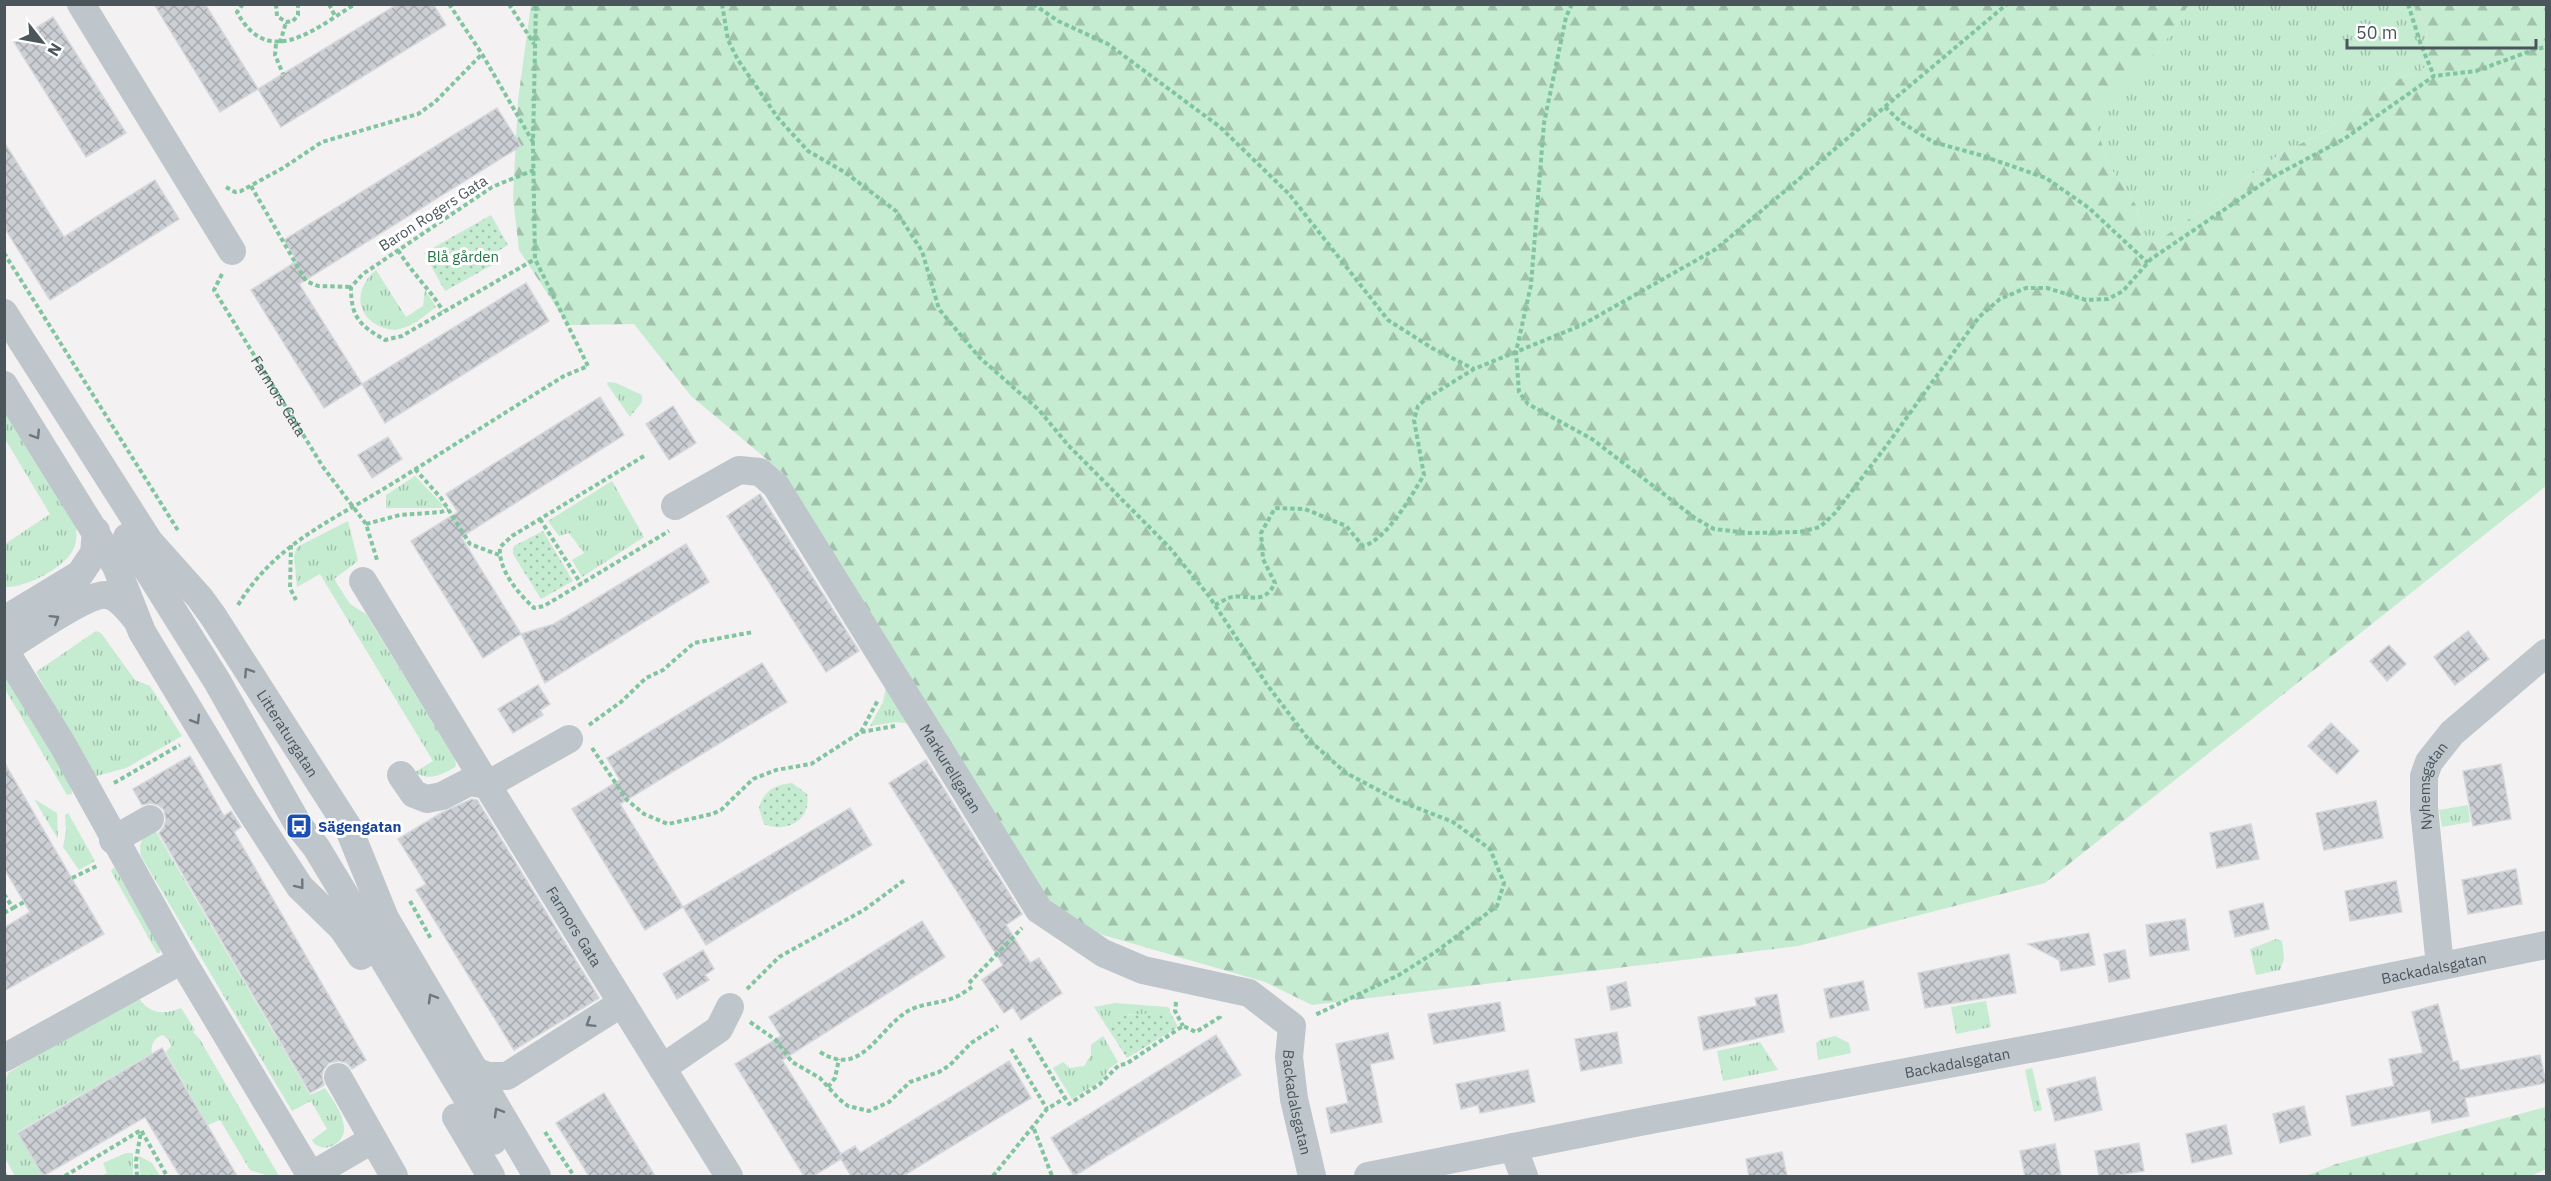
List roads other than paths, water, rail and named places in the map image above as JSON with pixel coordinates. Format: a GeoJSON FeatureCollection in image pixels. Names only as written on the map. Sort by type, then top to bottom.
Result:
{"type":"FeatureCollection","features":[{"type":"Feature","properties":{"kind":"street"},"geometry":{"type":"LineString","coordinates":[[81,4],[232,251]]}},
{"type":"Feature","properties":{"kind":"street","name":"Litteraturgatan"},"geometry":{"type":"LineString","coordinates":[[4,313],[149,541],[213,616],[348,827],[385,918],[537,1176]]}},
{"type":"Feature","properties":{"kind":"street"},"geometry":{"type":"LineString","coordinates":[[4,342],[213,675],[299,826],[316,846],[515,1176]]}},
{"type":"Feature","properties":{"kind":"street"},"geometry":{"type":"LineString","coordinates":[[4,385],[116,566],[137,620]]}},
{"type":"Feature","properties":{"kind":"street","name":"Markurellgatan"},"geometry":{"type":"LineString","coordinates":[[675,517],[739,470],[760,472],[776,486],[1039,910],[1103,953],[1143,970],[1249,993],[1292,1026]]}},
{"type":"Feature","properties":{"kind":"street"},"geometry":{"type":"LineString","coordinates":[[4,620],[80,574],[94,553],[96,531]]}},
{"type":"Feature","properties":{"kind":"street","name":"Farmors Gata"},"geometry":{"type":"LineString","coordinates":[[363,580],[729,1176]]}},
{"type":"Feature","properties":{"kind":"street"},"geometry":{"type":"LineString","coordinates":[[372,1140],[310,1176],[182,960],[113,840],[92,796],[5,649],[88,598],[107,595],[124,604],[137,620],[240,795],[300,887],[342,928],[359,954],[491,1176]]}},
{"type":"Feature","properties":{"kind":"street","name":"Nyhemsgatan"},"geometry":{"type":"LineString","coordinates":[[2440,966],[2424,808],[2425,773],[2439,747],[2452,733],[2547,653]]}},
{"type":"Feature","properties":{"kind":"street"},"geometry":{"type":"LineString","coordinates":[[401,775],[414,794],[427,799],[442,796],[469,782],[487,785],[582,735]]}},
{"type":"Feature","properties":{"kind":"street"},"geometry":{"type":"LineString","coordinates":[[113,840],[150,819]]}},
{"type":"Feature","properties":{"kind":"street","name":"Backadalsgatan"},"geometry":{"type":"LineString","coordinates":[[1368,1176],[2077,1040],[2547,945]]}},
{"type":"Feature","properties":{"kind":"street"},"geometry":{"type":"LineString","coordinates":[[4,1058],[182,960]]}},
{"type":"Feature","properties":{"kind":"street"},"geometry":{"type":"LineString","coordinates":[[475,1071],[488,1076],[507,1076],[553,1036],[622,1003]]}},
{"type":"Feature","properties":{"kind":"street"},"geometry":{"type":"LineString","coordinates":[[662,1068],[718,1029],[730,1007]]}},
{"type":"Feature","properties":{"kind":"street","name":"Backadalsgatan"},"geometry":{"type":"LineString","coordinates":[[1292,1026],[1288,1057],[1294,1099],[1312,1176]]}},
{"type":"Feature","properties":{"kind":"street"},"geometry":{"type":"LineString","coordinates":[[338,1077],[394,1176]]}},
{"type":"Feature","properties":{"kind":"street"},"geometry":{"type":"LineString","coordinates":[[1513,1147],[1524,1176]]}},
{"type":"Feature","properties":{"kind":"place","name":"Sägengatan"},"geometry":{"type":"Point","coordinates":[299,826]}},
{"type":"Feature","properties":{"kind":"park label","name":"Blå gården"},"geometry":{"type":"Point","coordinates":[463,256]}}]}
